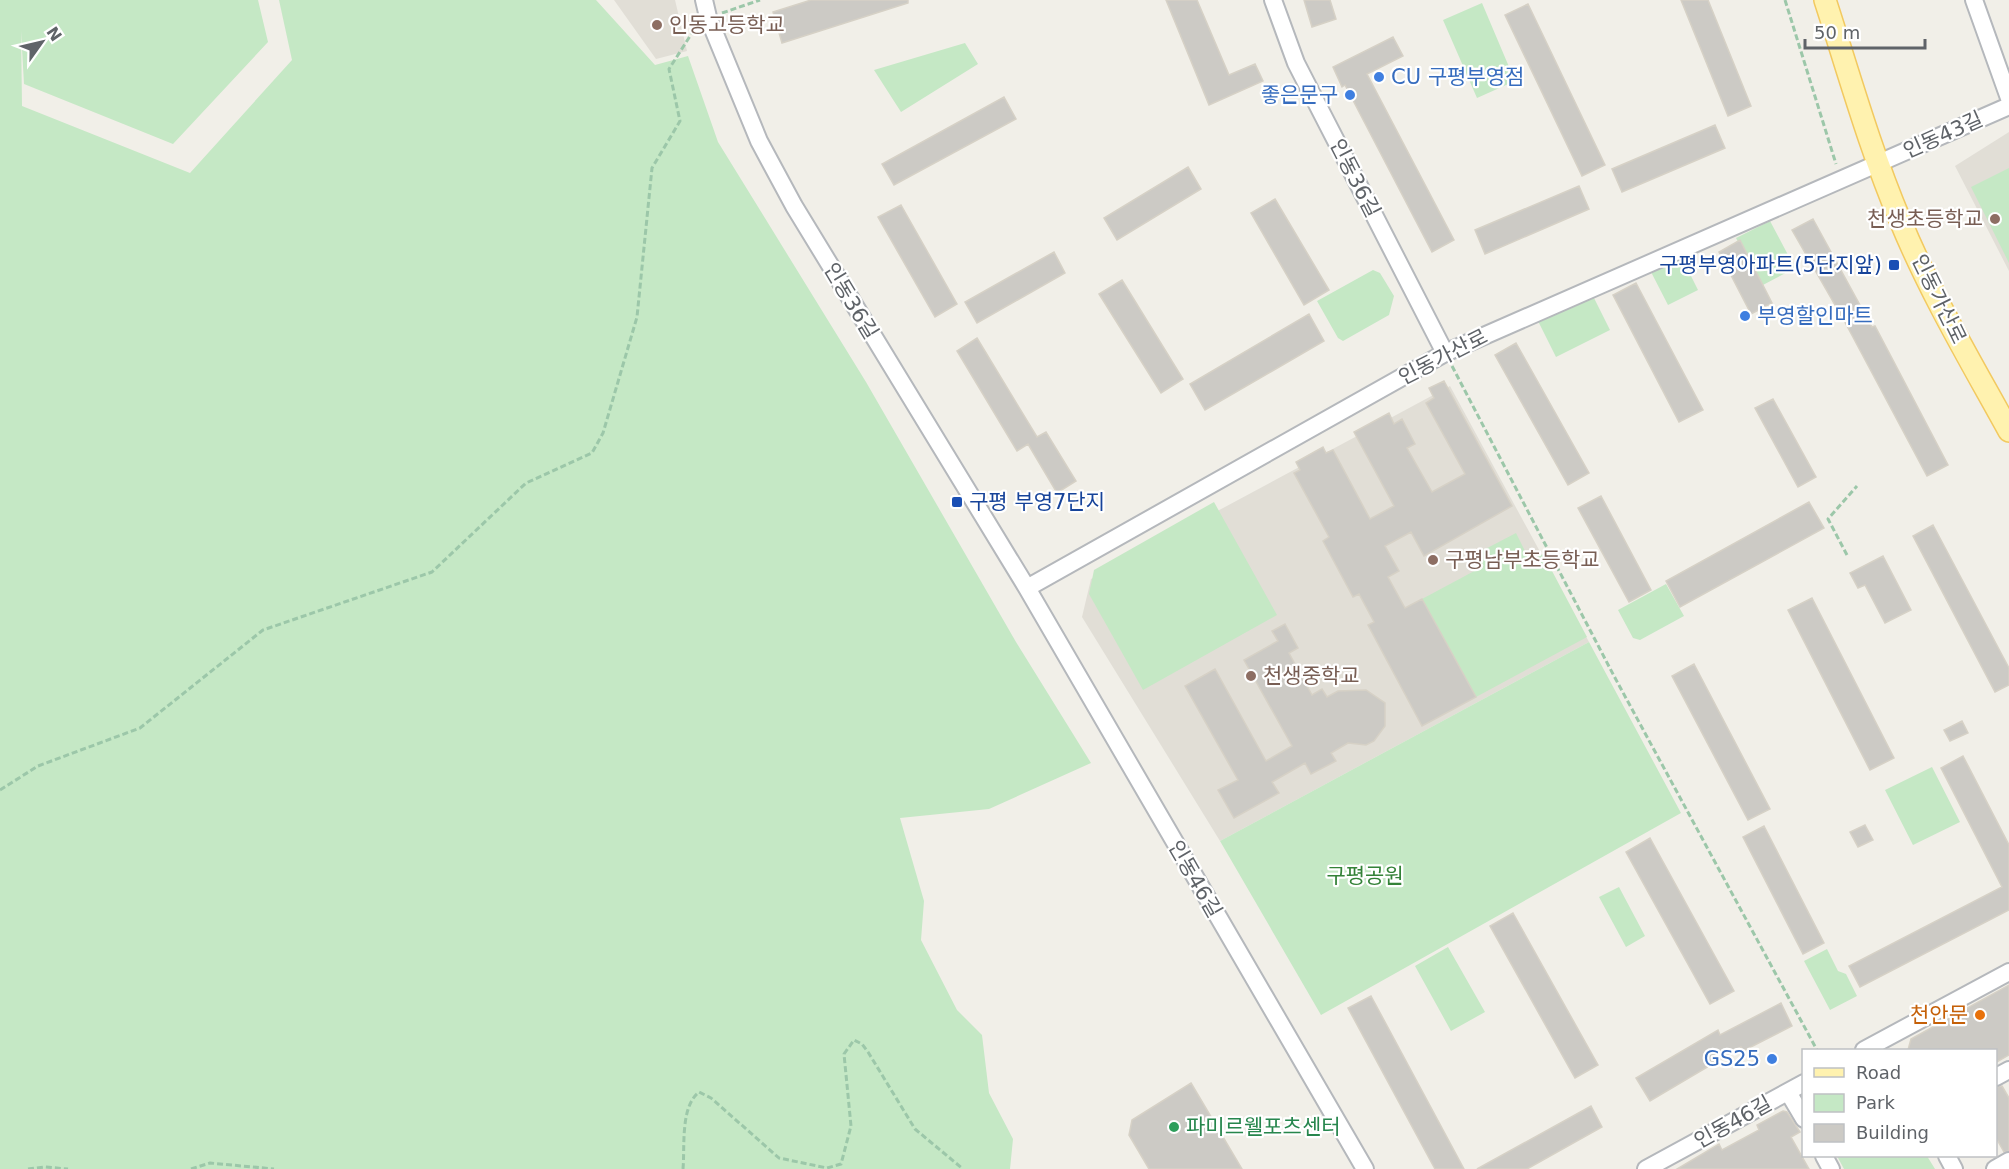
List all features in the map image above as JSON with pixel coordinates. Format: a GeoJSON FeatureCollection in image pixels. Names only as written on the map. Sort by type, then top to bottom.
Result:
{"type":"FeatureCollection","features":[{"type":"Feature","properties":{"kind":"main road","name":"인동가산로"},"geometry":{"type":"LineString","coordinates":[[1825,0],[1878,163],[1901,223],[1967,356],[2009,431]]}},
{"type":"Feature","properties":{"kind":"street","name":"인동36길"},"geometry":{"type":"LineString","coordinates":[[704,0],[708,17],[759,141],[794,206],[1028,588]]}},
{"type":"Feature","properties":{"kind":"street","name":"인동36길"},"geometry":{"type":"LineString","coordinates":[[1273,0],[1296,63],[1445,353]]}},
{"type":"Feature","properties":{"kind":"street"},"geometry":{"type":"LineString","coordinates":[[1974,0],[2009,98]]}},
{"type":"Feature","properties":{"kind":"street","name":"인동43길"},"geometry":{"type":"LineString","coordinates":[[1878,163],[2009,106]]}},
{"type":"Feature","properties":{"kind":"street","name":"인동가산로"},"geometry":{"type":"LineString","coordinates":[[1028,588],[1445,353],[1878,163]]}},
{"type":"Feature","properties":{"kind":"street","name":"인동46길"},"geometry":{"type":"LineString","coordinates":[[1028,588],[1365,1169]]}},
{"type":"Feature","properties":{"kind":"street"},"geometry":{"type":"LineString","coordinates":[[1868,1049],[1886,1045],[2009,972]]}},
{"type":"Feature","properties":{"kind":"street","name":"인동46길"},"geometry":{"type":"LineString","coordinates":[[1646,1169],[1802,1084]]}},
{"type":"Feature","properties":{"kind":"street","name":"인동46길"},"geometry":{"type":"LineString","coordinates":[[1788,1092],[1802,1117]]}},
{"type":"Feature","properties":{"kind":"street"},"geometry":{"type":"LineString","coordinates":[[1995,1169],[2009,1161]]}},
{"type":"Feature","properties":{"kind":"path"},"geometry":{"type":"LineString","coordinates":[[708,17],[760,0]]}},
{"type":"Feature","properties":{"kind":"path"},"geometry":{"type":"LineString","coordinates":[[1785,0],[1841,179]]}},
{"type":"Feature","properties":{"kind":"path"},"geometry":{"type":"LineString","coordinates":[[0,790],[38,766],[140,728],[263,630],[432,572],[526,483],[592,453],[603,433],[637,317],[652,168],[680,121],[669,69],[692,33]]}},
{"type":"Feature","properties":{"kind":"path"},"geometry":{"type":"LineString","coordinates":[[1445,353],[1614,676],[1816,1049]]}},
{"type":"Feature","properties":{"kind":"path"},"geometry":{"type":"LineString","coordinates":[[1847,555],[1828,519],[1857,486]]}},
{"type":"Feature","properties":{"kind":"path"},"geometry":{"type":"LineString","coordinates":[[683,1169],[687,1115],[694,1096],[699,1092],[711,1098],[779,1158],[827,1168],[841,1164],[851,1126],[844,1054],[854,1040],[862,1044],[915,1129],[963,1169]]}},
{"type":"Feature","properties":{"kind":"path"},"geometry":{"type":"LineString","coordinates":[[191,1169],[210,1162],[274,1169]]}},
{"type":"Feature","properties":{"kind":"path"},"geometry":{"type":"LineString","coordinates":[[28,1169],[45,1167],[68,1169]]}},
{"type":"Feature","properties":{"kind":"shaded area","name":"인동고등학교"},"geometry":{"type":"Polygon","coordinates":[[[614,0],[675,0],[687,51],[656,59],[614,0]]]}},
{"type":"Feature","properties":{"kind":"shaded area","name":"천생초등학교"},"geometry":{"type":"Polygon","coordinates":[[[2009,132],[2009,271],[1955,166],[2009,132]]]}},
{"type":"Feature","properties":{"kind":"shaded area"},"geometry":{"type":"Polygon","coordinates":[[[1450,386],[1589,642],[1220,841],[1082,617],[1091,579],[1450,386]]]}},
{"type":"Feature","properties":{"kind":"green space"},"geometry":{"type":"Polygon","coordinates":[[[0,0],[258,0],[268,42],[173,144],[24,84],[21,31],[22,106],[190,173],[292,60],[279,0],[596,0],[655,65],[688,56],[718,142],[866,382],[1016,642],[1091,763],[989,809],[900,818],[924,901],[921,940],[957,1010],[982,1035],[989,1093],[1013,1139],[1010,1169],[0,1169],[0,0]]]}},
{"type":"Feature","properties":{"kind":"green space"},"geometry":{"type":"Polygon","coordinates":[[[1482,3],[1515,81],[1477,98],[1443,20],[1482,3]]]}},
{"type":"Feature","properties":{"kind":"green space"},"geometry":{"type":"Polygon","coordinates":[[[965,43],[978,64],[901,112],[874,70],[965,43]]]}},
{"type":"Feature","properties":{"kind":"green space"},"geometry":{"type":"Polygon","coordinates":[[[2009,168],[2009,263],[1971,187],[2009,168]]]}},
{"type":"Feature","properties":{"kind":"green space"},"geometry":{"type":"Polygon","coordinates":[[[1770,221],[1795,268],[1761,286],[1736,238],[1770,221]]]}},
{"type":"Feature","properties":{"kind":"green space"},"geometry":{"type":"Polygon","coordinates":[[[1680,254],[1698,290],[1668,305],[1650,270],[1680,254]]]}},
{"type":"Feature","properties":{"kind":"green space"},"geometry":{"type":"Polygon","coordinates":[[[1373,270],[1380,273],[1394,296],[1389,315],[1343,341],[1338,338],[1317,301],[1373,270]]]}},
{"type":"Feature","properties":{"kind":"green space"},"geometry":{"type":"Polygon","coordinates":[[[1592,294],[1610,330],[1556,357],[1538,321],[1592,294]]]}},
{"type":"Feature","properties":{"kind":"green space"},"geometry":{"type":"Polygon","coordinates":[[[1214,502],[1277,615],[1143,690],[1089,594],[1094,570],[1214,502]]]}},
{"type":"Feature","properties":{"kind":"green space"},"geometry":{"type":"Polygon","coordinates":[[[1516,533],[1530,561],[1543,554],[1587,637],[1476,697],[1422,599],[1478,569],[1472,556],[1516,533]]]}},
{"type":"Feature","properties":{"kind":"green space"},"geometry":{"type":"Polygon","coordinates":[[[1666,584],[1684,616],[1640,640],[1633,638],[1618,610],[1666,584]]]}},
{"type":"Feature","properties":{"kind":"green space","name":"구평공원"},"geometry":{"type":"Polygon","coordinates":[[[1589,642],[1681,813],[1321,1015],[1220,841],[1589,642]]]}},
{"type":"Feature","properties":{"kind":"green space"},"geometry":{"type":"Polygon","coordinates":[[[1932,767],[1960,822],[1913,845],[1885,790],[1932,767]]]}},
{"type":"Feature","properties":{"kind":"green space"},"geometry":{"type":"Polygon","coordinates":[[[1619,887],[1645,936],[1626,947],[1599,897],[1619,887]]]}},
{"type":"Feature","properties":{"kind":"green space"},"geometry":{"type":"Polygon","coordinates":[[[1448,947],[1485,1012],[1451,1031],[1415,966],[1448,947]]]}},
{"type":"Feature","properties":{"kind":"green space"},"geometry":{"type":"Polygon","coordinates":[[[1827,949],[1838,971],[1846,974],[1857,996],[1830,1010],[1804,961],[1827,949]]]}},
{"type":"Feature","properties":{"kind":"green space"},"geometry":{"type":"Polygon","coordinates":[[[1838,1157],[1928,1157],[1935,1169],[1844,1169],[1838,1157]]]}},
{"type":"Feature","properties":{"kind":"building"},"geometry":{"type":"Polygon","coordinates":[[[811,0],[908,0],[908,3],[782,43],[773,12],[811,0]]]}},
{"type":"Feature","properties":{"kind":"building"},"geometry":{"type":"Polygon","coordinates":[[[1166,0],[1197,0],[1229,75],[1255,64],[1263,81],[1209,105],[1166,0]]]}},
{"type":"Feature","properties":{"kind":"building"},"geometry":{"type":"Polygon","coordinates":[[[1304,0],[1330,0],[1336,19],[1312,27],[1304,0]]]}},
{"type":"Feature","properties":{"kind":"building"},"geometry":{"type":"Polygon","coordinates":[[[1681,0],[1708,0],[1751,106],[1728,116],[1681,0]]]}},
{"type":"Feature","properties":{"kind":"building"},"geometry":{"type":"Polygon","coordinates":[[[1528,4],[1605,165],[1582,176],[1505,15],[1528,4]]]}},
{"type":"Feature","properties":{"kind":"building"},"geometry":{"type":"Polygon","coordinates":[[[1393,37],[1403,56],[1367,74],[1454,240],[1432,252],[1345,85],[1342,87],[1333,67],[1393,37]]]}},
{"type":"Feature","properties":{"kind":"building"},"geometry":{"type":"Polygon","coordinates":[[[1004,97],[1016,119],[894,185],[882,164],[1004,97]]]}},
{"type":"Feature","properties":{"kind":"building"},"geometry":{"type":"Polygon","coordinates":[[[1715,125],[1725,148],[1622,192],[1612,169],[1715,125]]]}},
{"type":"Feature","properties":{"kind":"building"},"geometry":{"type":"Polygon","coordinates":[[[1188,167],[1201,189],[1117,240],[1104,218],[1188,167]]]}},
{"type":"Feature","properties":{"kind":"building"},"geometry":{"type":"Polygon","coordinates":[[[1579,186],[1589,209],[1485,254],[1475,230],[1579,186]]]}},
{"type":"Feature","properties":{"kind":"building"},"geometry":{"type":"Polygon","coordinates":[[[1275,199],[1329,290],[1304,305],[1251,213],[1275,199]]]}},
{"type":"Feature","properties":{"kind":"building"},"geometry":{"type":"Polygon","coordinates":[[[901,205],[957,304],[935,317],[878,217],[901,205]]]}},
{"type":"Feature","properties":{"kind":"building"},"geometry":{"type":"Polygon","coordinates":[[[1813,219],[1872,327],[1875,326],[1948,465],[1927,476],[1847,326],[1792,230],[1813,219]]]}},
{"type":"Feature","properties":{"kind":"building"},"geometry":{"type":"Polygon","coordinates":[[[1740,240],[1772,303],[1751,314],[1719,252],[1740,240]]]}},
{"type":"Feature","properties":{"kind":"building"},"geometry":{"type":"Polygon","coordinates":[[[1054,252],[1065,273],[977,323],[965,302],[1054,252]]]}},
{"type":"Feature","properties":{"kind":"building"},"geometry":{"type":"Polygon","coordinates":[[[1122,280],[1183,379],[1161,393],[1099,294],[1122,280]]]}},
{"type":"Feature","properties":{"kind":"building"},"geometry":{"type":"Polygon","coordinates":[[[1636,283],[1703,410],[1679,422],[1613,295],[1636,283]]]}},
{"type":"Feature","properties":{"kind":"building"},"geometry":{"type":"Polygon","coordinates":[[[1309,314],[1324,341],[1205,410],[1190,384],[1309,314]]]}},
{"type":"Feature","properties":{"kind":"building"},"geometry":{"type":"Polygon","coordinates":[[[977,338],[1037,437],[1046,432],[1076,481],[1057,493],[1028,444],[1017,451],[957,351],[977,338]]]}},
{"type":"Feature","properties":{"kind":"building"},"geometry":{"type":"Polygon","coordinates":[[[1516,343],[1589,473],[1568,485],[1495,355],[1516,343]]]}},
{"type":"Feature","properties":{"kind":"building"},"geometry":{"type":"Polygon","coordinates":[[[1444,381],[1512,506],[1424,556],[1411,532],[1385,546],[1399,571],[1388,577],[1405,608],[1422,599],[1476,697],[1422,726],[1368,625],[1374,622],[1359,594],[1353,597],[1323,541],[1329,537],[1294,473],[1300,470],[1296,462],[1323,447],[1326,453],[1333,450],[1370,519],[1394,506],[1354,432],[1389,413],[1394,424],[1402,419],[1415,444],[1407,448],[1432,492],[1465,474],[1426,403],[1434,398],[1429,388],[1444,381]]]}},
{"type":"Feature","properties":{"kind":"building"},"geometry":{"type":"Polygon","coordinates":[[[1773,399],[1816,477],[1798,487],[1755,408],[1773,399]]]}},
{"type":"Feature","properties":{"kind":"building"},"geometry":{"type":"Polygon","coordinates":[[[1601,496],[1651,590],[1629,602],[1578,508],[1601,496]]]}},
{"type":"Feature","properties":{"kind":"building"},"geometry":{"type":"Polygon","coordinates":[[[1809,502],[1824,528],[1680,607],[1666,581],[1809,502]]]}},
{"type":"Feature","properties":{"kind":"building"},"geometry":{"type":"Polygon","coordinates":[[[1933,525],[2009,668],[2009,685],[1995,692],[1913,536],[1933,525]]]}},
{"type":"Feature","properties":{"kind":"building"},"geometry":{"type":"Polygon","coordinates":[[[1883,556],[1911,610],[1885,623],[1865,585],[1858,588],[1850,573],[1883,556]]]}},
{"type":"Feature","properties":{"kind":"building"},"geometry":{"type":"Polygon","coordinates":[[[1812,598],[1894,758],[1870,770],[1788,610],[1812,598]]]}},
{"type":"Feature","properties":{"kind":"building"},"geometry":{"type":"Polygon","coordinates":[[[1285,624],[1298,648],[1289,653],[1312,695],[1322,689],[1327,697],[1338,691],[1366,690],[1385,703],[1385,726],[1374,741],[1366,745],[1348,743],[1331,753],[1336,761],[1311,774],[1305,763],[1272,782],[1279,793],[1234,818],[1218,790],[1238,780],[1185,686],[1215,669],[1266,761],[1292,746],[1244,660],[1278,641],[1272,631],[1285,624]]]}},
{"type":"Feature","properties":{"kind":"building"},"geometry":{"type":"Polygon","coordinates":[[[1694,664],[1770,809],[1748,820],[1672,676],[1694,664]]]}},
{"type":"Feature","properties":{"kind":"building"},"geometry":{"type":"Polygon","coordinates":[[[1962,721],[1968,733],[1950,741],[1944,730],[1962,721]]]}},
{"type":"Feature","properties":{"kind":"building"},"geometry":{"type":"Polygon","coordinates":[[[1963,756],[2009,845],[2009,910],[1860,987],[1849,966],[2002,887],[1941,768],[1963,756]]]}},
{"type":"Feature","properties":{"kind":"building"},"geometry":{"type":"Polygon","coordinates":[[[1865,825],[1873,840],[1858,847],[1850,832],[1865,825]]]}},
{"type":"Feature","properties":{"kind":"building"},"geometry":{"type":"Polygon","coordinates":[[[1764,826],[1824,943],[1803,954],[1743,837],[1764,826]]]}},
{"type":"Feature","properties":{"kind":"building"},"geometry":{"type":"Polygon","coordinates":[[[1650,838],[1734,991],[1710,1004],[1626,852],[1650,838]]]}},
{"type":"Feature","properties":{"kind":"building"},"geometry":{"type":"Polygon","coordinates":[[[1513,913],[1598,1065],[1575,1078],[1490,926],[1513,913]]]}},
{"type":"Feature","properties":{"kind":"building"},"geometry":{"type":"Polygon","coordinates":[[[2009,985],[2009,1055],[1997,1062],[1997,1049],[1908,1049],[1911,1039],[2009,985]]]}},
{"type":"Feature","properties":{"kind":"building"},"geometry":{"type":"Polygon","coordinates":[[[1371,996],[1464,1169],[1435,1169],[1348,1008],[1371,996]]]}},
{"type":"Feature","properties":{"kind":"building"},"geometry":{"type":"Polygon","coordinates":[[[1781,1003],[1792,1026],[1743,1051],[1741,1047],[1650,1101],[1636,1078],[1718,1030],[1720,1035],[1781,1003]]]}},
{"type":"Feature","properties":{"kind":"building","name":"파미르웰포츠센터"},"geometry":{"type":"Polygon","coordinates":[[[1191,1083],[1242,1169],[1149,1169],[1129,1135],[1132,1120],[1191,1083]]]}},
{"type":"Feature","properties":{"kind":"building"},"geometry":{"type":"Polygon","coordinates":[[[2002,1086],[2009,1098],[2009,1151],[2004,1152],[1997,1140],[1997,1087],[2002,1086]]]}},
{"type":"Feature","properties":{"kind":"building"},"geometry":{"type":"Polygon","coordinates":[[[1591,1106],[1602,1127],[1527,1169],[1477,1169],[1591,1106]]]}},
{"type":"Feature","properties":{"kind":"building"},"geometry":{"type":"Polygon","coordinates":[[[1783,1111],[1787,1112],[1800,1132],[1791,1137],[1809,1169],[1677,1169],[1719,1144],[1722,1150],[1759,1130],[1757,1125],[1783,1111]]]}},
{"type":"Feature","properties":{"kind":"place","name":"인동고등학교"},"geometry":{"type":"Point","coordinates":[657,25]}},
{"type":"Feature","properties":{"kind":"place","name":"CU 구평부영점"},"geometry":{"type":"Point","coordinates":[1379,77]}},
{"type":"Feature","properties":{"kind":"place","name":"좋은문구"},"geometry":{"type":"Point","coordinates":[1350,95]}},
{"type":"Feature","properties":{"kind":"place","name":"천생초등학교"},"geometry":{"type":"Point","coordinates":[1995,219]}},
{"type":"Feature","properties":{"kind":"place","name":"구평부영아파트(5단지앞)"},"geometry":{"type":"Point","coordinates":[1894,265]}},
{"type":"Feature","properties":{"kind":"place","name":"부영할인마트"},"geometry":{"type":"Point","coordinates":[1745,316]}},
{"type":"Feature","properties":{"kind":"place","name":"구평 부영7단지"},"geometry":{"type":"Point","coordinates":[957,502]}},
{"type":"Feature","properties":{"kind":"place","name":"구평남부초등학교"},"geometry":{"type":"Point","coordinates":[1433,560]}},
{"type":"Feature","properties":{"kind":"place","name":"천생중학교"},"geometry":{"type":"Point","coordinates":[1251,676]}},
{"type":"Feature","properties":{"kind":"place","name":"천안문"},"geometry":{"type":"Point","coordinates":[1980,1015]}},
{"type":"Feature","properties":{"kind":"place","name":"GS25"},"geometry":{"type":"Point","coordinates":[1772,1059]}},
{"type":"Feature","properties":{"kind":"place","name":"파미르웰포츠센터"},"geometry":{"type":"Point","coordinates":[1174,1127]}}]}
